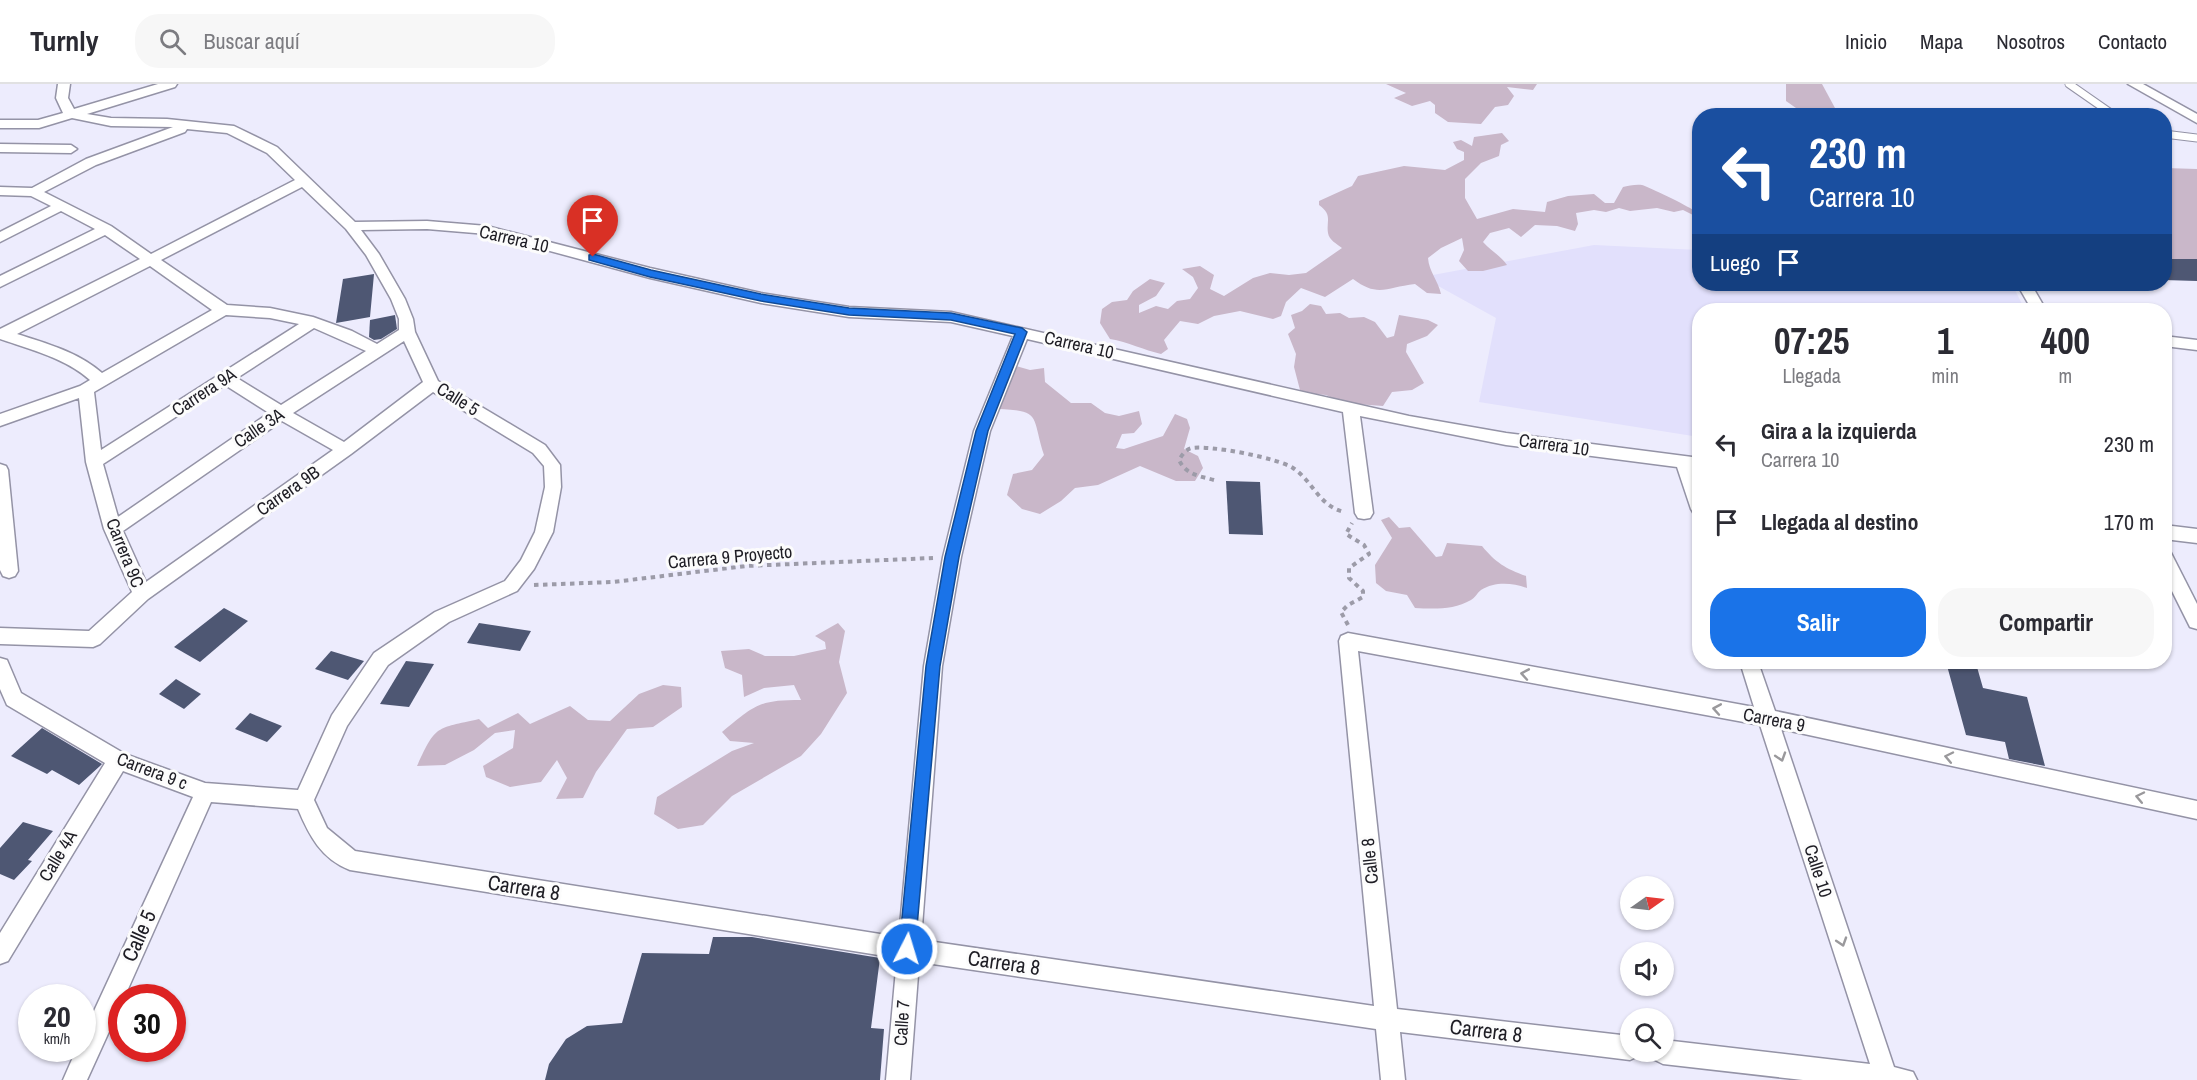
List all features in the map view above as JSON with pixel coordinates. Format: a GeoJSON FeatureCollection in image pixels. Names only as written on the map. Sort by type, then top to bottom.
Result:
{"type":"FeatureCollection","features":[{"type":"Feature","properties":{"kind":"street"},"geometry":{"type":"LineString","coordinates":[[64,84],[62,98],[70,114]]}},
{"type":"Feature","properties":{"kind":"street"},"geometry":{"type":"LineString","coordinates":[[0,124],[39,124],[171,84]]}},
{"type":"Feature","properties":{"kind":"street"},"geometry":{"type":"LineString","coordinates":[[2134,84],[2197,119]]}},
{"type":"Feature","properties":{"kind":"street","name":"Calle 5"},"geometry":{"type":"LineString","coordinates":[[70,114],[111,122],[230,129],[272,150],[351,226],[372,254],[398,299],[406,319],[407,332],[432,384],[539,449],[552,465],[553,487],[544,532],[528,564],[511,586],[442,617],[381,659],[339,721],[304,800]]}},
{"type":"Feature","properties":{"kind":"street"},"geometry":{"type":"LineString","coordinates":[[34,192],[91,162],[191,126]]}},
{"type":"Feature","properties":{"kind":"street"},"geometry":{"type":"LineString","coordinates":[[2,151],[71,149],[34,192]]}},
{"type":"Feature","properties":{"kind":"street"},"geometry":{"type":"LineString","coordinates":[[2,334],[151,261],[303,182]]}},
{"type":"Feature","properties":{"kind":"street"},"geometry":{"type":"LineString","coordinates":[[0,191],[34,192],[106,229],[223,310],[270,314],[314,322],[347,335],[377,351]]}},
{"type":"Feature","properties":{"kind":"street"},"geometry":{"type":"LineString","coordinates":[[0,238],[61,206]]}},
{"type":"Feature","properties":{"kind":"street","name":"Carrera 10"},"geometry":{"type":"LineString","coordinates":[[351,226],[427,225],[486,230],[650,273],[761,298],[849,312],[951,316],[1316,399],[1351,409],[1502,438],[1692,463]]}},
{"type":"Feature","properties":{"kind":"street"},"geometry":{"type":"LineString","coordinates":[[0,282],[106,229]]}},
{"type":"Feature","properties":{"kind":"street"},"geometry":{"type":"LineString","coordinates":[[0,420],[93,386],[223,310]]}},
{"type":"Feature","properties":{"kind":"street","name":"Carrera 9A"},"geometry":{"type":"LineString","coordinates":[[94,462],[314,322]]}},
{"type":"Feature","properties":{"kind":"street","name":"Calle 3A"},"geometry":{"type":"LineString","coordinates":[[113,529],[281,413],[407,332]]}},
{"type":"Feature","properties":{"kind":"street","name":"Calle 7"},"geometry":{"type":"LineString","coordinates":[[897,1080],[933,666],[952,557],[982,431],[1022,332]]}},
{"type":"Feature","properties":{"kind":"street"},"geometry":{"type":"LineString","coordinates":[[2,334],[52,351],[83,365],[93,386]]}},
{"type":"Feature","properties":{"kind":"street"},"geometry":{"type":"LineString","coordinates":[[2172,342],[2197,345]]}},
{"type":"Feature","properties":{"kind":"street"},"geometry":{"type":"LineString","coordinates":[[225,378],[345,450]]}},
{"type":"Feature","properties":{"kind":"street","name":"Carrera 9B"},"geometry":{"type":"LineString","coordinates":[[142,594],[345,450],[432,384]]}},
{"type":"Feature","properties":{"kind":"street","name":"Carrera 9C"},"geometry":{"type":"LineString","coordinates":[[0,636],[93,639],[142,594],[113,529],[94,462],[93,386]]}},
{"type":"Feature","properties":{"kind":"street"},"geometry":{"type":"LineString","coordinates":[[1351,409],[1364,513]]}},
{"type":"Feature","properties":{"kind":"street"},"geometry":{"type":"LineString","coordinates":[[0,470],[9,571]]}},
{"type":"Feature","properties":{"kind":"street"},"geometry":{"type":"LineString","coordinates":[[2172,533],[2197,536]]}},
{"type":"Feature","properties":{"kind":"street"},"geometry":{"type":"LineString","coordinates":[[2172,572],[2197,622]]}},
{"type":"Feature","properties":{"kind":"street","name":"Carrera 9"},"geometry":{"type":"LineString","coordinates":[[1348,641],[1768,718],[2197,810]]}},
{"type":"Feature","properties":{"kind":"street","name":"Calle 8"},"geometry":{"type":"LineString","coordinates":[[1348,641],[1393,1080]]}},
{"type":"Feature","properties":{"kind":"street","name":"Carrera 9 c"},"geometry":{"type":"LineString","coordinates":[[0,666],[7,698],[118,760],[205,792],[304,800]]}},
{"type":"Feature","properties":{"kind":"street","name":"Calle 10"},"geometry":{"type":"LineString","coordinates":[[1751,669],[1893,1079]]}},
{"type":"Feature","properties":{"kind":"street","name":"Calle 4A"},"geometry":{"type":"LineString","coordinates":[[0,953],[118,760]]}},
{"type":"Feature","properties":{"kind":"street","name":"Calle 5"},"geometry":{"type":"LineString","coordinates":[[75,1080],[205,792]]}},
{"type":"Feature","properties":{"kind":"street","name":"Carrera 8"},"geometry":{"type":"LineString","coordinates":[[304,800],[320,835],[350,860],[907,949],[1385,1019],[1620,1047]]}},
{"type":"Feature","properties":{"kind":"street"},"geometry":{"type":"LineString","coordinates":[[1674,1053],[1893,1079]]}},
{"type":"Feature","properties":{"kind":"lane"},"geometry":{"type":"LineString","coordinates":[[2069,84],[2104,108]]}},
{"type":"Feature","properties":{"kind":"lane"},"geometry":{"type":"LineString","coordinates":[[2172,135],[2197,138]]}},
{"type":"Feature","properties":{"kind":"path"},"geometry":{"type":"LineString","coordinates":[[1214,480],[1189,473],[1181,467],[1179,460],[1182,455],[1192,448],[1266,458],[1292,467],[1316,490],[1326,505],[1338,512],[1364,513],[1363,518],[1349,525],[1346,534],[1365,545],[1369,554],[1349,568],[1349,578],[1363,591],[1363,597],[1348,605],[1341,612],[1348,623],[1348,641]]}},
{"type":"Feature","properties":{"kind":"path","name":"Carrera 9 Proyecto"},"geometry":{"type":"LineString","coordinates":[[511,586],[613,582],[746,566],[952,557]]}},
{"type":"Feature","properties":{"kind":"shaded area"},"geometry":{"type":"Polygon","coordinates":[[[1386,84],[1537,84],[1533,90],[1507,87],[1514,96],[1508,105],[1495,107],[1481,124],[1448,122],[1435,113],[1435,105],[1430,101],[1412,106],[1394,98],[1406,93],[1386,84]]]}},
{"type":"Feature","properties":{"kind":"shaded area"},"geometry":{"type":"Polygon","coordinates":[[[1786,84],[1822,84],[1835,108],[1796,108],[1786,101],[1786,84]]]}},
{"type":"Feature","properties":{"kind":"shaded area"},"geometry":{"type":"Polygon","coordinates":[[[1502,133],[1509,141],[1501,145],[1499,156],[1481,163],[1465,179],[1465,198],[1477,219],[1513,209],[1545,212],[1547,202],[1568,196],[1594,194],[1605,203],[1614,203],[1623,187],[1637,185],[1652,189],[1677,201],[1692,209],[1692,214],[1683,210],[1674,212],[1657,208],[1630,211],[1619,208],[1606,212],[1594,210],[1576,213],[1578,224],[1575,231],[1557,226],[1535,225],[1521,237],[1509,228],[1490,233],[1483,242],[1507,265],[1483,271],[1468,271],[1459,261],[1464,250],[1462,238],[1441,248],[1428,258],[1441,294],[1427,293],[1415,284],[1376,290],[1353,279],[1325,297],[1301,288],[1286,302],[1281,316],[1273,319],[1240,311],[1214,316],[1198,324],[1180,321],[1164,340],[1168,349],[1161,354],[1110,339],[1100,323],[1102,309],[1112,302],[1127,300],[1133,291],[1150,279],[1165,283],[1156,296],[1139,305],[1139,313],[1156,306],[1168,309],[1177,301],[1190,299],[1198,288],[1193,277],[1182,269],[1200,266],[1214,275],[1210,289],[1224,296],[1253,278],[1270,273],[1289,275],[1306,273],[1342,248],[1333,242],[1329,235],[1328,218],[1319,205],[1319,201],[1352,186],[1358,176],[1404,166],[1445,170],[1464,160],[1464,152],[1457,149],[1453,142],[1461,140],[1472,146],[1474,137],[1502,133]]]}},
{"type":"Feature","properties":{"kind":"shaded area"},"geometry":{"type":"Polygon","coordinates":[[[2172,168],[2197,169],[2197,259],[2172,259],[2172,168]]]}},
{"type":"Feature","properties":{"kind":"shaded area"},"geometry":{"type":"Polygon","coordinates":[[[1594,245],[1692,250],[1692,291],[2016,291],[2022,303],[1692,303],[1692,436],[1479,402],[1496,318],[1422,277],[1594,245]]]}},
{"type":"Feature","properties":{"kind":"shaded area"},"geometry":{"type":"Polygon","coordinates":[[[1310,304],[1321,306],[1326,314],[1340,313],[1349,318],[1364,317],[1375,322],[1387,338],[1394,336],[1399,315],[1428,320],[1438,325],[1427,336],[1407,344],[1406,352],[1424,383],[1412,390],[1392,392],[1383,406],[1343,403],[1326,395],[1306,393],[1300,390],[1294,367],[1296,354],[1288,334],[1295,328],[1291,315],[1302,311],[1310,304]]]}},
{"type":"Feature","properties":{"kind":"shaded area"},"geometry":{"type":"Polygon","coordinates":[[[1016,366],[1030,370],[1044,368],[1045,382],[1071,403],[1091,403],[1105,413],[1119,416],[1139,411],[1142,424],[1134,433],[1122,434],[1116,448],[1124,449],[1163,436],[1175,414],[1187,419],[1190,428],[1184,449],[1198,456],[1203,468],[1195,481],[1176,481],[1140,466],[1098,485],[1075,488],[1061,501],[1040,514],[1022,509],[1007,495],[1013,474],[1032,470],[1044,455],[1035,423],[1028,413],[993,409],[1016,366]]]}},
{"type":"Feature","properties":{"kind":"shaded area"},"geometry":{"type":"Polygon","coordinates":[[[1389,517],[1399,528],[1410,527],[1436,557],[1442,556],[1447,543],[1482,546],[1501,564],[1526,576],[1527,588],[1498,584],[1486,587],[1472,599],[1458,606],[1437,609],[1415,608],[1407,595],[1386,591],[1376,583],[1375,565],[1392,538],[1381,520],[1389,517]]]}},
{"type":"Feature","properties":{"kind":"shaded area"},"geometry":{"type":"Polygon","coordinates":[[[838,623],[845,631],[839,662],[847,693],[821,734],[801,756],[732,796],[703,825],[678,829],[654,814],[657,797],[732,751],[754,743],[730,741],[722,732],[742,716],[766,703],[801,700],[794,685],[764,688],[744,697],[742,675],[725,668],[721,651],[749,649],[765,656],[794,656],[826,649],[825,642],[815,636],[838,623]]]}},
{"type":"Feature","properties":{"kind":"shaded area"},"geometry":{"type":"Polygon","coordinates":[[[663,685],[681,687],[682,707],[653,727],[627,729],[596,772],[583,798],[556,799],[567,778],[557,760],[541,782],[510,787],[486,777],[483,766],[513,748],[515,730],[495,733],[474,750],[445,765],[417,766],[433,736],[445,727],[479,719],[488,728],[518,713],[530,724],[570,706],[588,720],[610,721],[639,694],[663,685]]]}},
{"type":"Feature","properties":{"kind":"building"},"geometry":{"type":"Polygon","coordinates":[[[2172,259],[2197,259],[2197,281],[2172,280],[2172,259]]]}},
{"type":"Feature","properties":{"kind":"building"},"geometry":{"type":"Polygon","coordinates":[[[374,274],[370,317],[336,323],[343,279],[374,274]]]}},
{"type":"Feature","properties":{"kind":"building"},"geometry":{"type":"Polygon","coordinates":[[[395,315],[397,329],[381,339],[374,340],[369,337],[370,320],[395,315]]]}},
{"type":"Feature","properties":{"kind":"building"},"geometry":{"type":"Polygon","coordinates":[[[1226,481],[1260,482],[1263,535],[1229,534],[1226,481]]]}},
{"type":"Feature","properties":{"kind":"building"},"geometry":{"type":"Polygon","coordinates":[[[224,608],[248,621],[200,662],[174,647],[224,608]]]}},
{"type":"Feature","properties":{"kind":"building"},"geometry":{"type":"Polygon","coordinates":[[[479,623],[531,631],[520,651],[467,643],[479,623]]]}},
{"type":"Feature","properties":{"kind":"building"},"geometry":{"type":"Polygon","coordinates":[[[331,651],[364,661],[348,680],[315,669],[331,651]]]}},
{"type":"Feature","properties":{"kind":"building"},"geometry":{"type":"Polygon","coordinates":[[[406,661],[434,664],[409,707],[380,704],[406,661]]]}},
{"type":"Feature","properties":{"kind":"building"},"geometry":{"type":"Polygon","coordinates":[[[1948,669],[1978,669],[1983,688],[2027,697],[2045,766],[2009,759],[2005,742],[1966,735],[1948,669]]]}},
{"type":"Feature","properties":{"kind":"building"},"geometry":{"type":"Polygon","coordinates":[[[176,679],[201,694],[184,709],[159,694],[176,679]]]}},
{"type":"Feature","properties":{"kind":"building"},"geometry":{"type":"Polygon","coordinates":[[[250,713],[282,726],[267,742],[235,729],[250,713]]]}},
{"type":"Feature","properties":{"kind":"building"},"geometry":{"type":"Polygon","coordinates":[[[42,728],[102,764],[79,785],[52,770],[47,774],[11,756],[42,728]]]}},
{"type":"Feature","properties":{"kind":"building"},"geometry":{"type":"Polygon","coordinates":[[[23,822],[53,831],[28,860],[32,861],[14,880],[0,874],[0,848],[23,822]]]}},
{"type":"Feature","properties":{"kind":"building"},"geometry":{"type":"Polygon","coordinates":[[[713,937],[752,937],[880,958],[871,1028],[884,1029],[880,1080],[545,1080],[549,1064],[566,1039],[587,1026],[622,1023],[642,953],[709,954],[713,937]]]}},
{"type":"Feature","properties":{"kind":"route"},"geometry":{"type":"LineString","coordinates":[[593,257],[650,273],[761,298],[849,312],[951,316],[1022,332],[982,431],[952,557],[933,666],[907,949]]}}]}
